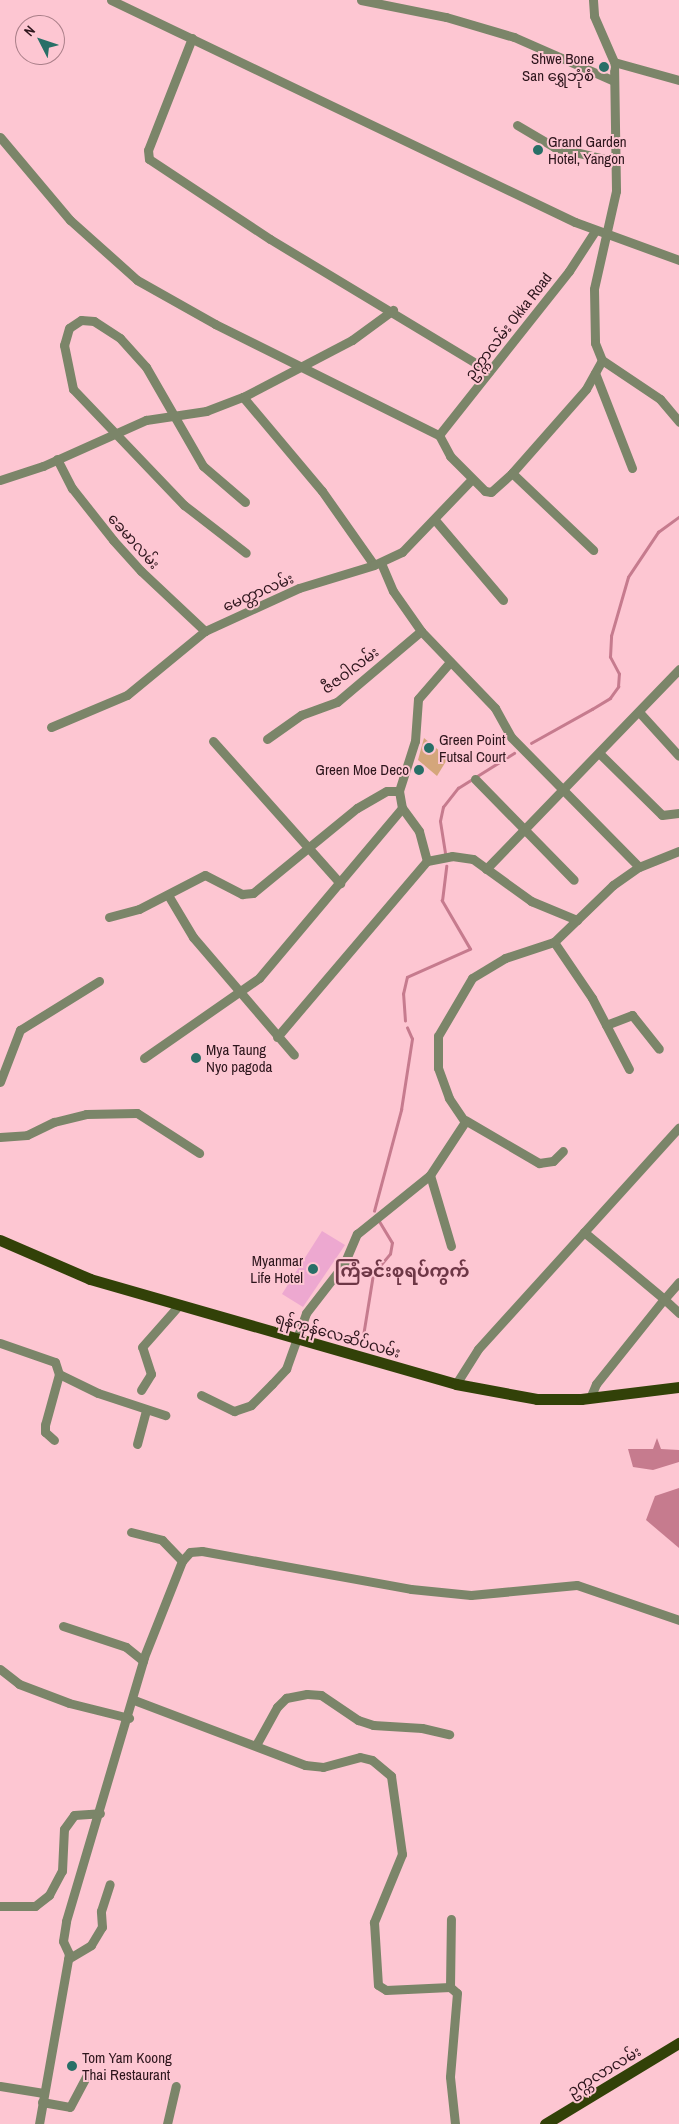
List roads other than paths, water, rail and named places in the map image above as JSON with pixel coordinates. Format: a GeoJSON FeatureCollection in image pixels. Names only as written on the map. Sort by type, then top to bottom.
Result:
{"type":"FeatureCollection","features":[{"type":"Feature","properties":{"kind":"main road","name":"ရန်ကုန်လေဆိပ်လမ်း"},"geometry":{"type":"LineString","coordinates":[[0,1240],[90,1279],[456,1384],[537,1399],[590,1398],[679,1387]]}},
{"type":"Feature","properties":{"kind":"main road","name":"ဥက္ကလာလမ်း"},"geometry":{"type":"LineString","coordinates":[[544,2124],[679,2043]]}},
{"type":"Feature","properties":{"kind":"street"},"geometry":{"type":"LineString","coordinates":[[111,0],[595,230],[679,260]]}},
{"type":"Feature","properties":{"kind":"street"},"geometry":{"type":"LineString","coordinates":[[361,0],[446,17],[514,37],[614,81]]}},
{"type":"Feature","properties":{"kind":"street"},"geometry":{"type":"LineString","coordinates":[[0,137],[70,220],[137,280],[299,367],[439,435],[442,445],[471,480],[491,492],[512,473],[586,389],[602,360],[592,318],[605,233],[616,191],[613,161],[614,62],[594,16],[593,0]]}},
{"type":"Feature","properties":{"kind":"street"},"geometry":{"type":"LineString","coordinates":[[192,38],[148,150],[149,159],[270,239],[393,310],[488,372]]}},
{"type":"Feature","properties":{"kind":"street"},"geometry":{"type":"LineString","coordinates":[[614,62],[679,80]]}},
{"type":"Feature","properties":{"kind":"street"},"geometry":{"type":"LineString","coordinates":[[517,125],[554,147],[613,161]]}},
{"type":"Feature","properties":{"kind":"street","name":"ဥက္ကာလမ်း Okka Road"},"geometry":{"type":"LineString","coordinates":[[439,435],[569,271],[595,230]]}},
{"type":"Feature","properties":{"kind":"street"},"geometry":{"type":"LineString","coordinates":[[0,480],[57,459],[146,420],[206,410],[243,397],[352,340],[393,310]]}},
{"type":"Feature","properties":{"kind":"street"},"geometry":{"type":"LineString","coordinates":[[244,502],[203,466],[146,367],[120,338],[94,321],[81,320],[69,328],[64,346],[73,389],[184,505],[246,553]]}},
{"type":"Feature","properties":{"kind":"street"},"geometry":{"type":"LineString","coordinates":[[602,360],[660,399],[679,422]]}},
{"type":"Feature","properties":{"kind":"street"},"geometry":{"type":"LineString","coordinates":[[595,373],[632,468]]}},
{"type":"Feature","properties":{"kind":"street"},"geometry":{"type":"LineString","coordinates":[[243,397],[322,491],[377,564],[421,631],[495,708],[511,737],[564,788],[639,867]]}},
{"type":"Feature","properties":{"kind":"street","name":"ခေမာလမ်း"},"geometry":{"type":"LineString","coordinates":[[57,459],[72,488],[140,572],[204,631]]}},
{"type":"Feature","properties":{"kind":"street"},"geometry":{"type":"LineString","coordinates":[[512,473],[593,550]]}},
{"type":"Feature","properties":{"kind":"street","name":"မေတ္တာလမ်း"},"geometry":{"type":"LineString","coordinates":[[51,727],[127,695],[204,631],[299,588],[377,564],[402,552],[435,520],[471,480]]}},
{"type":"Feature","properties":{"kind":"street"},"geometry":{"type":"LineString","coordinates":[[435,520],[503,600]]}},
{"type":"Feature","properties":{"kind":"street","name":"ဇီဇဝါလမ်း"},"geometry":{"type":"LineString","coordinates":[[267,739],[301,715],[337,702],[421,631]]}},
{"type":"Feature","properties":{"kind":"street"},"geometry":{"type":"LineString","coordinates":[[427,861],[419,831],[402,808],[400,791],[415,741],[418,699],[450,662]]}},
{"type":"Feature","properties":{"kind":"street"},"geometry":{"type":"LineString","coordinates":[[486,868],[678,673]]}},
{"type":"Feature","properties":{"kind":"street"},"geometry":{"type":"LineString","coordinates":[[639,712],[679,756]]}},
{"type":"Feature","properties":{"kind":"street"},"geometry":{"type":"LineString","coordinates":[[214,741],[340,883]]}},
{"type":"Feature","properties":{"kind":"street"},"geometry":{"type":"LineString","coordinates":[[599,753],[662,815],[679,813]]}},
{"type":"Feature","properties":{"kind":"street"},"geometry":{"type":"LineString","coordinates":[[475,779],[574,880]]}},
{"type":"Feature","properties":{"kind":"street"},"geometry":{"type":"LineString","coordinates":[[108,917],[139,909],[205,875],[242,894],[254,894],[357,808],[387,790],[400,791]]}},
{"type":"Feature","properties":{"kind":"street"},"geometry":{"type":"LineString","coordinates":[[144,1058],[259,978],[402,808]]}},
{"type":"Feature","properties":{"kind":"street"},"geometry":{"type":"LineString","coordinates":[[563,1151],[552,1161],[539,1163],[465,1120],[449,1098],[438,1068],[438,1036],[447,1016],[472,978],[504,958],[554,942],[639,867],[679,851]]}},
{"type":"Feature","properties":{"kind":"street"},"geometry":{"type":"LineString","coordinates":[[277,1037],[427,861],[452,856],[474,859],[530,901],[577,920]]}},
{"type":"Feature","properties":{"kind":"street"},"geometry":{"type":"LineString","coordinates":[[168,895],[192,937],[238,993],[294,1055]]}},
{"type":"Feature","properties":{"kind":"street"},"geometry":{"type":"LineString","coordinates":[[554,942],[606,1025],[629,1069]]}},
{"type":"Feature","properties":{"kind":"street"},"geometry":{"type":"LineString","coordinates":[[0,1082],[20,1030],[99,981]]}},
{"type":"Feature","properties":{"kind":"street"},"geometry":{"type":"LineString","coordinates":[[606,1025],[632,1015],[659,1050]]}},
{"type":"Feature","properties":{"kind":"street"},"geometry":{"type":"LineString","coordinates":[[0,1137],[27,1135],[54,1122],[86,1114],[138,1113],[199,1153]]}},
{"type":"Feature","properties":{"kind":"street"},"geometry":{"type":"LineString","coordinates":[[201,1395],[234,1411],[250,1405],[286,1369],[295,1339],[306,1313],[344,1264],[360,1229],[430,1175],[465,1120]]}},
{"type":"Feature","properties":{"kind":"street"},"geometry":{"type":"LineString","coordinates":[[456,1384],[478,1349],[677,1133]]}},
{"type":"Feature","properties":{"kind":"street"},"geometry":{"type":"LineString","coordinates":[[430,1175],[451,1246]]}},
{"type":"Feature","properties":{"kind":"street"},"geometry":{"type":"LineString","coordinates":[[584,1232],[679,1313]]}},
{"type":"Feature","properties":{"kind":"street"},"geometry":{"type":"LineString","coordinates":[[590,1398],[596,1384],[679,1282]]}},
{"type":"Feature","properties":{"kind":"street"},"geometry":{"type":"LineString","coordinates":[[141,1390],[151,1374],[142,1347],[180,1304]]}},
{"type":"Feature","properties":{"kind":"street"},"geometry":{"type":"LineString","coordinates":[[0,1343],[55,1362],[59,1374],[45,1425],[45,1432],[54,1440]]}},
{"type":"Feature","properties":{"kind":"street"},"geometry":{"type":"LineString","coordinates":[[59,1374],[146,1411],[165,1415]]}},
{"type":"Feature","properties":{"kind":"street"},"geometry":{"type":"LineString","coordinates":[[137,1444],[146,1411]]}},
{"type":"Feature","properties":{"kind":"street"},"geometry":{"type":"LineString","coordinates":[[131,1532],[162,1540],[182,1561]]}},
{"type":"Feature","properties":{"kind":"street"},"geometry":{"type":"LineString","coordinates":[[39,2124],[42,2098],[68,1959],[63,1941],[66,1922],[129,1718],[143,1661],[182,1561],[190,1552],[202,1551],[411,1589],[471,1595],[577,1585],[679,1620]]}},
{"type":"Feature","properties":{"kind":"street"},"geometry":{"type":"LineString","coordinates":[[63,1626],[126,1647],[143,1661]]}},
{"type":"Feature","properties":{"kind":"street"},"geometry":{"type":"LineString","coordinates":[[0,1669],[19,1684],[69,1703],[129,1718]]}},
{"type":"Feature","properties":{"kind":"street"},"geometry":{"type":"LineString","coordinates":[[256,1745],[277,1707],[286,1698],[307,1694],[321,1695],[358,1720],[373,1726],[422,1728],[449,1734]]}},
{"type":"Feature","properties":{"kind":"street"},"geometry":{"type":"LineString","coordinates":[[134,1700],[313,1766],[366,1758],[391,1776],[402,1854],[374,1922],[378,1985],[396,1990],[450,1987],[457,1993],[450,2077],[455,2124]]}},
{"type":"Feature","properties":{"kind":"street"},"geometry":{"type":"LineString","coordinates":[[0,1906],[35,1906],[49,1895],[62,1871],[64,1829],[74,1815],[100,1813]]}},
{"type":"Feature","properties":{"kind":"street"},"geometry":{"type":"LineString","coordinates":[[68,1959],[91,1945],[102,1927],[101,1911],[110,1884]]}},
{"type":"Feature","properties":{"kind":"street"},"geometry":{"type":"LineString","coordinates":[[450,1987],[451,1919]]}},
{"type":"Feature","properties":{"kind":"street"},"geometry":{"type":"LineString","coordinates":[[0,2086],[70,2107],[89,2072]]}},
{"type":"Feature","properties":{"kind":"street"},"geometry":{"type":"LineString","coordinates":[[167,2124],[176,2086]]}},
{"type":"Feature","properties":{"kind":"waterway"},"geometry":{"type":"LineString","coordinates":[[531,743],[610,698],[618,687],[619,674],[610,657],[611,636],[628,577],[658,532],[679,517]]}},
{"type":"Feature","properties":{"kind":"waterway"},"geometry":{"type":"LineString","coordinates":[[445,853],[440,821],[443,807],[458,788],[514,753]]}},
{"type":"Feature","properties":{"kind":"waterway"},"geometry":{"type":"LineString","coordinates":[[405,1021],[403,994],[407,977],[470,949],[442,901],[446,866]]}},
{"type":"Feature","properties":{"kind":"waterway"},"geometry":{"type":"LineString","coordinates":[[374,1211],[401,1110],[412,1039],[407,1028]]}},
{"type":"Feature","properties":{"kind":"waterway"},"geometry":{"type":"LineString","coordinates":[[363,1336],[373,1274],[390,1254],[392,1243],[379,1221]]}},
{"type":"Feature","properties":{"kind":"place","name":"Shwe Bone San ရွှေဘုံစံ"},"geometry":{"type":"Point","coordinates":[604,67]}},
{"type":"Feature","properties":{"kind":"place","name":"Grand Garden Hotel, Yangon"},"geometry":{"type":"Point","coordinates":[538,150]}},
{"type":"Feature","properties":{"kind":"place","name":"Green Point Futsal Court"},"geometry":{"type":"Point","coordinates":[429,748]}},
{"type":"Feature","properties":{"kind":"place","name":"Green Moe Deco"},"geometry":{"type":"Point","coordinates":[419,770]}},
{"type":"Feature","properties":{"kind":"place","name":"Mya Taung Nyo pagoda"},"geometry":{"type":"Point","coordinates":[196,1058]}},
{"type":"Feature","properties":{"kind":"place","name":"Myanmar Life Hotel"},"geometry":{"type":"Point","coordinates":[313,1269]}},
{"type":"Feature","properties":{"kind":"place","name":"Tom Yam Koong Thai Restaurant"},"geometry":{"type":"Point","coordinates":[72,2066]}},
{"type":"Feature","properties":{"kind":"district","name":"ကြံခင်းစုရပ်ကွက်"},"geometry":{"type":"Point","coordinates":[402,1271]}}]}
